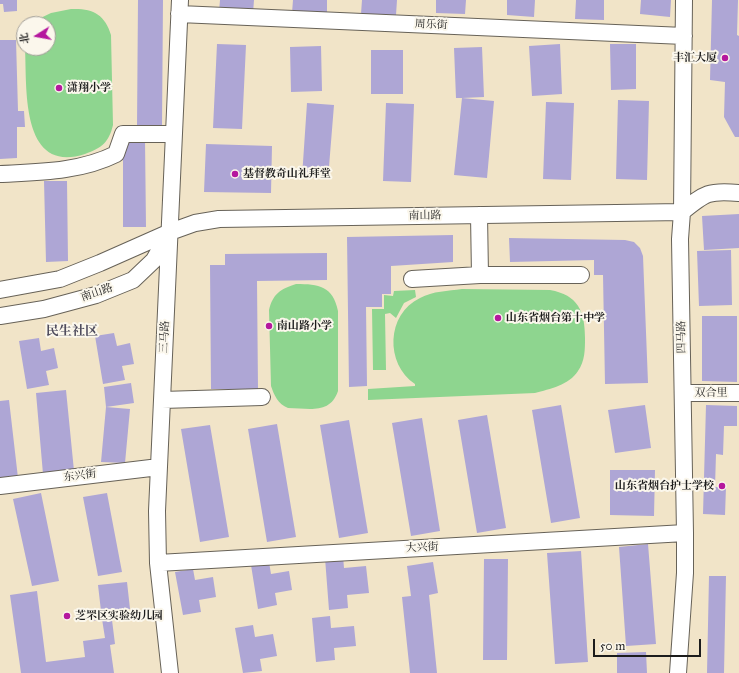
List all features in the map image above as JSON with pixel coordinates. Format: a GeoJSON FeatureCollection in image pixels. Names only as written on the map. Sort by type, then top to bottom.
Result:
{"type":"FeatureCollection","features":[{"type":"Feature","properties":{"kind":"street","name":"四马路"},"geometry":{"type":"LineString","coordinates":[[678,673],[685,573],[684,393],[680,239],[682,212],[684,0]]}},
{"type":"Feature","properties":{"kind":"street","name":"周乐街"},"geometry":{"type":"LineString","coordinates":[[179,7],[684,36]]}},
{"type":"Feature","properties":{"kind":"street","name":"三马路"},"geometry":{"type":"LineString","coordinates":[[170,673],[158,564],[157,512],[179,7]]}},
{"type":"Feature","properties":{"kind":"street"},"geometry":{"type":"LineString","coordinates":[[0,174],[56,171],[100,162],[116,154],[123,134],[174,134]]}},
{"type":"Feature","properties":{"kind":"street"},"geometry":{"type":"LineString","coordinates":[[682,212],[702,195],[716,191],[739,192]]}},
{"type":"Feature","properties":{"kind":"street","name":"南山路"},"geometry":{"type":"LineString","coordinates":[[0,290],[60,279],[195,222],[219,219],[682,212]]}},
{"type":"Feature","properties":{"kind":"street"},"geometry":{"type":"LineString","coordinates":[[479,215],[480,275]]}},
{"type":"Feature","properties":{"kind":"street","name":"南山路"},"geometry":{"type":"LineString","coordinates":[[0,316],[44,309],[96,295],[133,280],[154,260],[170,232]]}},
{"type":"Feature","properties":{"kind":"street"},"geometry":{"type":"LineString","coordinates":[[412,279],[480,275],[581,275]]}},
{"type":"Feature","properties":{"kind":"street","name":"双合里"},"geometry":{"type":"LineString","coordinates":[[684,393],[739,393]]}},
{"type":"Feature","properties":{"kind":"street"},"geometry":{"type":"LineString","coordinates":[[162,400],[262,397]]}},
{"type":"Feature","properties":{"kind":"street","name":"东兴街"},"geometry":{"type":"LineString","coordinates":[[0,486],[160,467]]}},
{"type":"Feature","properties":{"kind":"street","name":"大兴街"},"geometry":{"type":"LineString","coordinates":[[158,564],[685,534]]}},
{"type":"Feature","properties":{"kind":"green space","name":"潇翔小学"},"geometry":{"type":"Polygon","coordinates":[[[71,9],[91,11],[101,17],[111,35],[113,125],[104,144],[85,154],[64,157],[48,152],[38,140],[31,124],[26,84],[25,56],[56,56],[56,16],[45,16],[51,13],[71,9]]]}},
{"type":"Feature","properties":{"kind":"green space"},"geometry":{"type":"Polygon","coordinates":[[[296,284],[318,286],[329,291],[333,296],[338,311],[338,391],[330,404],[324,407],[310,409],[288,408],[279,402],[271,386],[269,310],[275,296],[281,290],[296,284]]]}},
{"type":"Feature","properties":{"kind":"green space"},"geometry":{"type":"Polygon","coordinates":[[[462,289],[550,290],[560,292],[573,300],[581,312],[585,328],[585,351],[578,371],[570,380],[553,388],[535,393],[368,400],[368,389],[415,386],[415,384],[405,375],[398,364],[394,352],[396,327],[401,315],[409,305],[430,294],[462,289]]]}},
{"type":"Feature","properties":{"kind":"green space"},"geometry":{"type":"Polygon","coordinates":[[[415,290],[416,297],[404,303],[396,318],[390,313],[385,314],[386,370],[373,370],[372,309],[384,309],[384,295],[393,296],[394,291],[415,290]]]}},
{"type":"Feature","properties":{"kind":"building"},"geometry":{"type":"Polygon","coordinates":[[[0,0],[17,0],[17,11],[4,12],[3,4],[0,4],[0,0]]]}},
{"type":"Feature","properties":{"kind":"building"},"geometry":{"type":"Polygon","coordinates":[[[138,0],[163,0],[162,126],[137,126],[138,0]]]}},
{"type":"Feature","properties":{"kind":"building"},"geometry":{"type":"Polygon","coordinates":[[[220,0],[254,0],[253,13],[219,12],[220,0]]]}},
{"type":"Feature","properties":{"kind":"building"},"geometry":{"type":"Polygon","coordinates":[[[293,0],[327,0],[327,14],[292,13],[293,0]]]}},
{"type":"Feature","properties":{"kind":"building"},"geometry":{"type":"Polygon","coordinates":[[[362,0],[397,0],[396,15],[361,14],[362,0]]]}},
{"type":"Feature","properties":{"kind":"building"},"geometry":{"type":"Polygon","coordinates":[[[436,0],[466,0],[465,14],[436,13],[436,0]]]}},
{"type":"Feature","properties":{"kind":"building"},"geometry":{"type":"Polygon","coordinates":[[[507,0],[535,0],[534,17],[507,15],[507,0]]]}},
{"type":"Feature","properties":{"kind":"building"},"geometry":{"type":"Polygon","coordinates":[[[576,0],[604,0],[604,20],[575,19],[576,0]]]}},
{"type":"Feature","properties":{"kind":"building"},"geometry":{"type":"Polygon","coordinates":[[[641,0],[671,0],[670,17],[640,14],[641,0]]]}},
{"type":"Feature","properties":{"kind":"building","name":"丰汇大厦"},"geometry":{"type":"Polygon","coordinates":[[[712,0],[738,0],[737,35],[739,36],[739,137],[735,137],[724,117],[725,82],[710,80],[712,0]]]}},
{"type":"Feature","properties":{"kind":"building"},"geometry":{"type":"Polygon","coordinates":[[[0,40],[16,40],[18,111],[24,111],[25,127],[17,127],[17,158],[0,159],[0,40]]]}},
{"type":"Feature","properties":{"kind":"building"},"geometry":{"type":"Polygon","coordinates":[[[217,44],[246,45],[242,129],[213,128],[217,44]]]}},
{"type":"Feature","properties":{"kind":"building"},"geometry":{"type":"Polygon","coordinates":[[[560,44],[562,94],[532,96],[529,46],[560,44]]]}},
{"type":"Feature","properties":{"kind":"building"},"geometry":{"type":"Polygon","coordinates":[[[610,44],[636,44],[636,89],[611,90],[610,44]]]}},
{"type":"Feature","properties":{"kind":"building"},"geometry":{"type":"Polygon","coordinates":[[[321,46],[322,91],[291,92],[290,47],[321,46]]]}},
{"type":"Feature","properties":{"kind":"building"},"geometry":{"type":"Polygon","coordinates":[[[482,47],[484,97],[456,98],[454,48],[482,47]]]}},
{"type":"Feature","properties":{"kind":"building"},"geometry":{"type":"Polygon","coordinates":[[[371,50],[403,50],[403,94],[371,94],[371,50]]]}},
{"type":"Feature","properties":{"kind":"building"},"geometry":{"type":"Polygon","coordinates":[[[462,98],[494,101],[487,178],[454,175],[462,98]]]}},
{"type":"Feature","properties":{"kind":"building"},"geometry":{"type":"Polygon","coordinates":[[[618,100],[649,101],[647,180],[616,179],[618,100]]]}},
{"type":"Feature","properties":{"kind":"building"},"geometry":{"type":"Polygon","coordinates":[[[546,102],[574,103],[571,180],[543,179],[546,102]]]}},
{"type":"Feature","properties":{"kind":"building"},"geometry":{"type":"Polygon","coordinates":[[[307,103],[334,105],[328,179],[302,177],[307,103]]]}},
{"type":"Feature","properties":{"kind":"building"},"geometry":{"type":"Polygon","coordinates":[[[386,103],[414,104],[411,182],[383,181],[386,103]]]}},
{"type":"Feature","properties":{"kind":"building"},"geometry":{"type":"Polygon","coordinates":[[[123,140],[145,140],[146,227],[123,227],[123,140]]]}},
{"type":"Feature","properties":{"kind":"building"},"geometry":{"type":"Polygon","coordinates":[[[206,144],[272,146],[271,193],[204,192],[206,144]]]}},
{"type":"Feature","properties":{"kind":"building"},"geometry":{"type":"Polygon","coordinates":[[[44,181],[67,181],[68,261],[46,262],[44,181]]]}},
{"type":"Feature","properties":{"kind":"building"},"geometry":{"type":"Polygon","coordinates":[[[739,214],[739,248],[704,250],[702,216],[739,214]]]}},
{"type":"Feature","properties":{"kind":"building"},"geometry":{"type":"Polygon","coordinates":[[[453,235],[453,262],[391,266],[391,294],[382,294],[382,307],[366,307],[367,386],[349,387],[347,237],[453,235]]]}},
{"type":"Feature","properties":{"kind":"building"},"geometry":{"type":"Polygon","coordinates":[[[509,238],[625,240],[634,242],[640,248],[643,256],[648,383],[605,384],[603,275],[594,275],[594,260],[510,262],[509,238]]]}},
{"type":"Feature","properties":{"kind":"building"},"geometry":{"type":"Polygon","coordinates":[[[731,250],[732,305],[699,306],[697,251],[731,250]]]}},
{"type":"Feature","properties":{"kind":"building"},"geometry":{"type":"Polygon","coordinates":[[[327,253],[327,280],[257,281],[258,389],[211,389],[210,265],[225,265],[225,254],[327,253]]]}},
{"type":"Feature","properties":{"kind":"building"},"geometry":{"type":"Polygon","coordinates":[[[702,316],[737,316],[737,382],[702,381],[702,316]]]}},
{"type":"Feature","properties":{"kind":"building"},"geometry":{"type":"Polygon","coordinates":[[[114,333],[117,346],[130,343],[134,364],[122,366],[125,380],[103,384],[95,336],[114,333]]]}},
{"type":"Feature","properties":{"kind":"building"},"geometry":{"type":"Polygon","coordinates":[[[39,338],[41,351],[54,348],[58,368],[46,371],[49,385],[27,389],[19,341],[39,338]]]}},
{"type":"Feature","properties":{"kind":"building"},"geometry":{"type":"Polygon","coordinates":[[[131,383],[134,403],[106,407],[104,387],[131,383]]]}},
{"type":"Feature","properties":{"kind":"building"},"geometry":{"type":"Polygon","coordinates":[[[66,390],[74,471],[43,474],[36,393],[66,390]]]}},
{"type":"Feature","properties":{"kind":"building"},"geometry":{"type":"Polygon","coordinates":[[[9,400],[18,478],[0,480],[0,401],[9,400]]]}},
{"type":"Feature","properties":{"kind":"building"},"geometry":{"type":"Polygon","coordinates":[[[561,405],[580,518],[551,523],[532,410],[561,405]]]}},
{"type":"Feature","properties":{"kind":"building"},"geometry":{"type":"Polygon","coordinates":[[[645,405],[651,448],[615,453],[608,410],[645,405]]]}},
{"type":"Feature","properties":{"kind":"building"},"geometry":{"type":"Polygon","coordinates":[[[706,405],[737,406],[737,426],[724,426],[723,455],[716,454],[715,487],[726,487],[725,515],[703,514],[706,405]]]}},
{"type":"Feature","properties":{"kind":"building"},"geometry":{"type":"Polygon","coordinates":[[[106,407],[130,409],[125,463],[101,462],[106,407]]]}},
{"type":"Feature","properties":{"kind":"building"},"geometry":{"type":"Polygon","coordinates":[[[487,415],[506,528],[477,533],[458,420],[487,415]]]}},
{"type":"Feature","properties":{"kind":"building"},"geometry":{"type":"Polygon","coordinates":[[[422,418],[440,531],[411,536],[392,423],[422,418]]]}},
{"type":"Feature","properties":{"kind":"building"},"geometry":{"type":"Polygon","coordinates":[[[349,420],[368,533],[339,538],[320,425],[349,420]]]}},
{"type":"Feature","properties":{"kind":"building"},"geometry":{"type":"Polygon","coordinates":[[[277,424],[296,537],[267,542],[248,429],[277,424]]]}},
{"type":"Feature","properties":{"kind":"building"},"geometry":{"type":"Polygon","coordinates":[[[210,425],[229,537],[200,542],[181,429],[210,425]]]}},
{"type":"Feature","properties":{"kind":"building"},"geometry":{"type":"Polygon","coordinates":[[[610,470],[655,470],[654,516],[610,515],[610,470]]]}},
{"type":"Feature","properties":{"kind":"building"},"geometry":{"type":"Polygon","coordinates":[[[41,493],[59,581],[32,586],[13,499],[41,493]]]}},
{"type":"Feature","properties":{"kind":"building"},"geometry":{"type":"Polygon","coordinates":[[[107,493],[122,572],[98,576],[83,497],[107,493]]]}},
{"type":"Feature","properties":{"kind":"building"},"geometry":{"type":"Polygon","coordinates":[[[648,544],[656,644],[626,646],[619,547],[648,544]]]}},
{"type":"Feature","properties":{"kind":"building"},"geometry":{"type":"Polygon","coordinates":[[[581,551],[588,662],[555,664],[547,553],[581,551]]]}},
{"type":"Feature","properties":{"kind":"building"},"geometry":{"type":"Polygon","coordinates":[[[343,556],[344,568],[366,566],[369,593],[347,595],[348,608],[329,610],[325,558],[343,556]]]}},
{"type":"Feature","properties":{"kind":"building"},"geometry":{"type":"Polygon","coordinates":[[[484,559],[508,559],[507,660],[483,660],[484,559]]]}},
{"type":"Feature","properties":{"kind":"building"},"geometry":{"type":"Polygon","coordinates":[[[269,562],[271,574],[289,571],[292,590],[275,593],[277,605],[258,609],[251,565],[269,562]]]}},
{"type":"Feature","properties":{"kind":"building"},"geometry":{"type":"Polygon","coordinates":[[[433,562],[438,593],[429,595],[437,673],[410,673],[402,597],[411,596],[407,566],[433,562]]]}},
{"type":"Feature","properties":{"kind":"building"},"geometry":{"type":"Polygon","coordinates":[[[193,569],[195,580],[213,577],[216,597],[199,600],[201,612],[183,615],[175,572],[193,569]]]}},
{"type":"Feature","properties":{"kind":"building"},"geometry":{"type":"Polygon","coordinates":[[[709,576],[726,576],[724,673],[707,673],[709,576]]]}},
{"type":"Feature","properties":{"kind":"building"},"geometry":{"type":"Polygon","coordinates":[[[127,582],[130,609],[111,612],[115,644],[110,645],[114,673],[21,673],[10,595],[37,591],[46,662],[85,657],[83,641],[105,638],[102,619],[92,621],[90,613],[101,611],[98,585],[127,582]]]}},
{"type":"Feature","properties":{"kind":"building"},"geometry":{"type":"Polygon","coordinates":[[[330,616],[331,628],[354,626],[356,646],[334,648],[335,660],[316,662],[312,618],[330,616]]]}},
{"type":"Feature","properties":{"kind":"building"},"geometry":{"type":"Polygon","coordinates":[[[253,625],[255,637],[273,634],[277,656],[260,659],[262,671],[243,673],[235,628],[253,625]]]}},
{"type":"Feature","properties":{"kind":"building"},"geometry":{"type":"Polygon","coordinates":[[[646,652],[647,673],[617,673],[617,653],[646,652]]]}},
{"type":"Feature","properties":{"kind":"place","name":"丰汇大厦"},"geometry":{"type":"Point","coordinates":[725,58]}},
{"type":"Feature","properties":{"kind":"place","name":"潇翔小学"},"geometry":{"type":"Point","coordinates":[59,88]}},
{"type":"Feature","properties":{"kind":"place","name":"基督教奇山礼拜堂"},"geometry":{"type":"Point","coordinates":[235,174]}},
{"type":"Feature","properties":{"kind":"place","name":"山东省烟台第十中学"},"geometry":{"type":"Point","coordinates":[498,318]}},
{"type":"Feature","properties":{"kind":"place","name":"南山路小学"},"geometry":{"type":"Point","coordinates":[269,326]}},
{"type":"Feature","properties":{"kind":"place","name":"山东省烟台护士学校"},"geometry":{"type":"Point","coordinates":[722,486]}},
{"type":"Feature","properties":{"kind":"place","name":"芝罘区实验幼儿园"},"geometry":{"type":"Point","coordinates":[67,616]}},
{"type":"Feature","properties":{"kind":"district","name":"民生社区"},"geometry":{"type":"Point","coordinates":[72,332]}}]}
